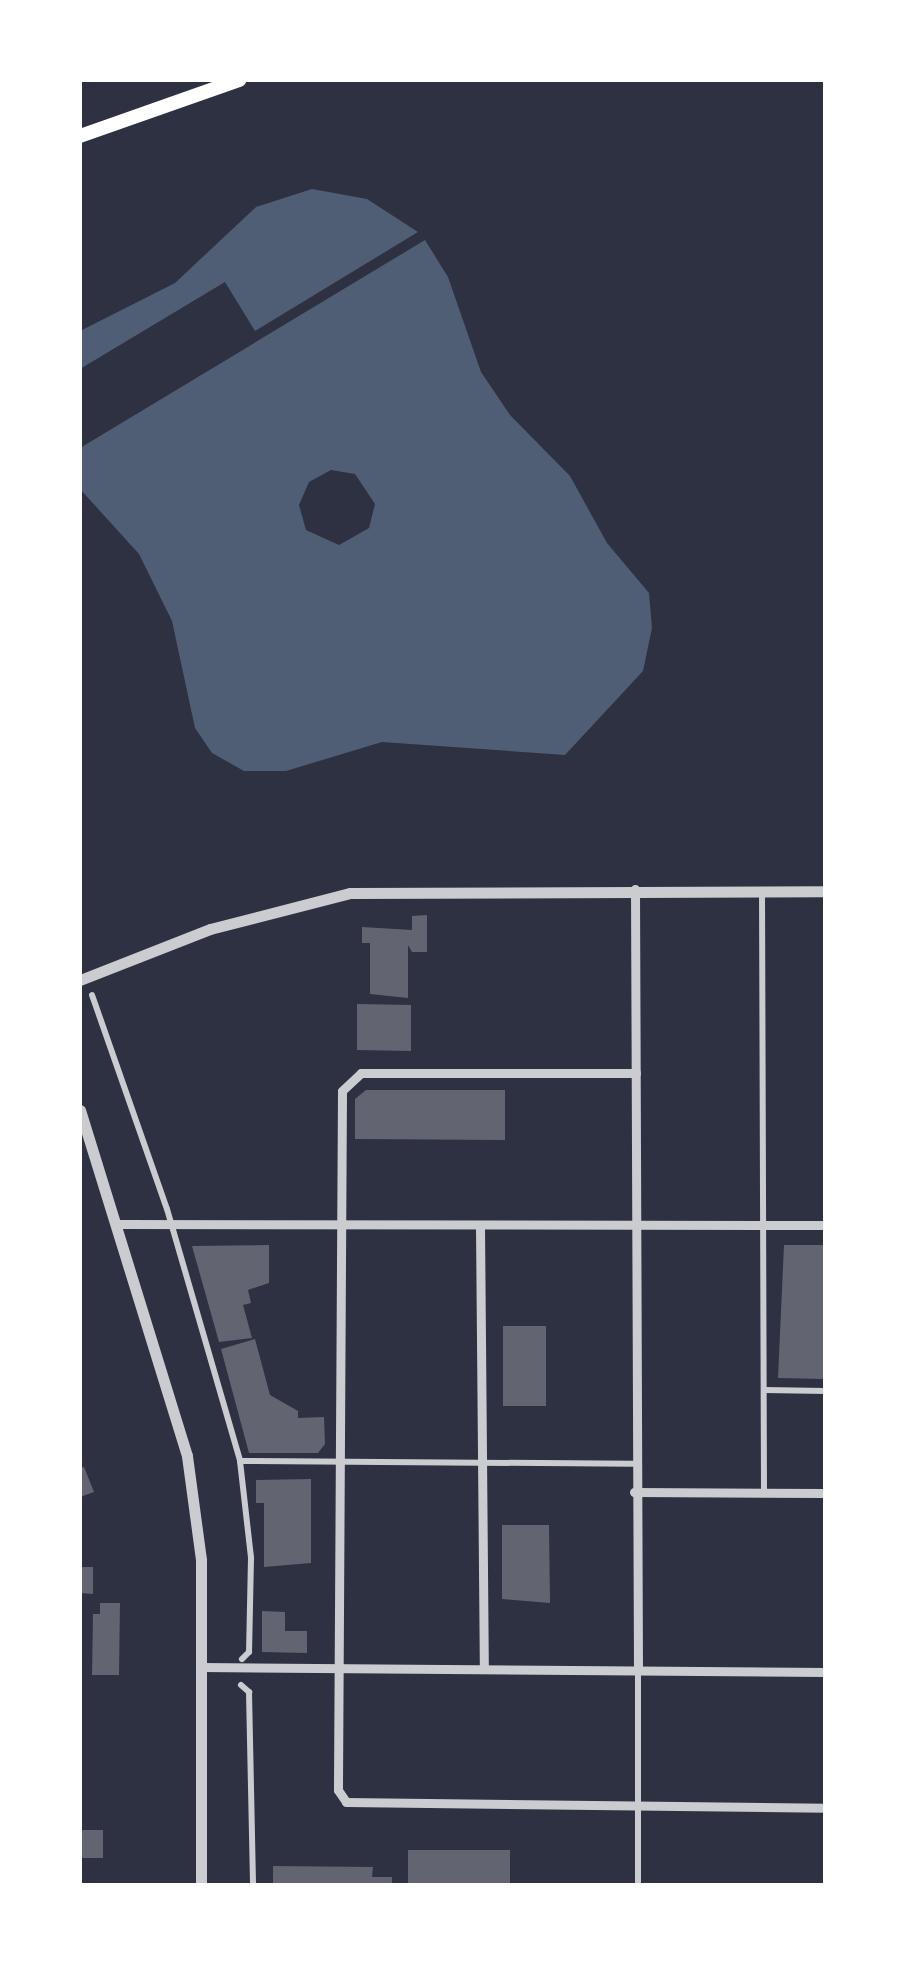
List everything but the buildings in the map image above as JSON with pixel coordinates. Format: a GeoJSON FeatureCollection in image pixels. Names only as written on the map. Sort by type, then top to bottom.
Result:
{"type":"FeatureCollection","features":[{"type":"Feature","properties":{"kind":"main road"},"geometry":{"type":"LineString","coordinates":[[80,136],[239,80]]}},
{"type":"Feature","properties":{"kind":"street"},"geometry":{"type":"LineString","coordinates":[[635,889],[638,1885]]}},
{"type":"Feature","properties":{"kind":"street"},"geometry":{"type":"LineString","coordinates":[[762,890],[764,1492]]}},
{"type":"Feature","properties":{"kind":"street"},"geometry":{"type":"LineString","coordinates":[[80,980],[210,928],[350,893],[825,890]]}},
{"type":"Feature","properties":{"kind":"street"},"geometry":{"type":"LineString","coordinates":[[92,995],[172,1224],[240,1461],[251,1558],[249,1652],[242,1659]]}},
{"type":"Feature","properties":{"kind":"street"},"geometry":{"type":"LineString","coordinates":[[636,1074],[361,1073],[342,1091],[342,1668],[338,1790],[346,1802],[825,1808]]}},
{"type":"Feature","properties":{"kind":"street"},"geometry":{"type":"LineString","coordinates":[[80,1110],[120,1224],[187,1456],[201,1560],[201,1885]]}},
{"type":"Feature","properties":{"kind":"street"},"geometry":{"type":"LineString","coordinates":[[120,1224],[825,1225]]}},
{"type":"Feature","properties":{"kind":"street"},"geometry":{"type":"LineString","coordinates":[[480,1226],[484,1668]]}},
{"type":"Feature","properties":{"kind":"street"},"geometry":{"type":"LineString","coordinates":[[765,1390],[825,1391]]}},
{"type":"Feature","properties":{"kind":"street"},"geometry":{"type":"LineString","coordinates":[[240,1461],[634,1464]]}},
{"type":"Feature","properties":{"kind":"street"},"geometry":{"type":"LineString","coordinates":[[634,1492],[825,1492]]}},
{"type":"Feature","properties":{"kind":"street"},"geometry":{"type":"LineString","coordinates":[[202,1667],[825,1672]]}},
{"type":"Feature","properties":{"kind":"street"},"geometry":{"type":"LineString","coordinates":[[241,1685],[249,1692],[253,1885]]}},
{"type":"Feature","properties":{"kind":"water"},"geometry":{"type":"Polygon","coordinates":[[[312,189],[367,199],[418,232],[255,331],[225,282],[80,369],[80,331],[175,283],[256,207],[312,189]]]}},
{"type":"Feature","properties":{"kind":"water"},"geometry":{"type":"Polygon","coordinates":[[[425,240],[448,277],[481,372],[510,415],[570,476],[607,543],[649,593],[652,628],[643,671],[565,755],[382,742],[286,771],[244,771],[212,753],[195,728],[172,621],[139,554],[80,489],[80,448],[425,240]],[[331,470],[309,482],[299,505],[306,530],[339,545],[369,528],[375,504],[355,474],[331,470]]]}}]}
